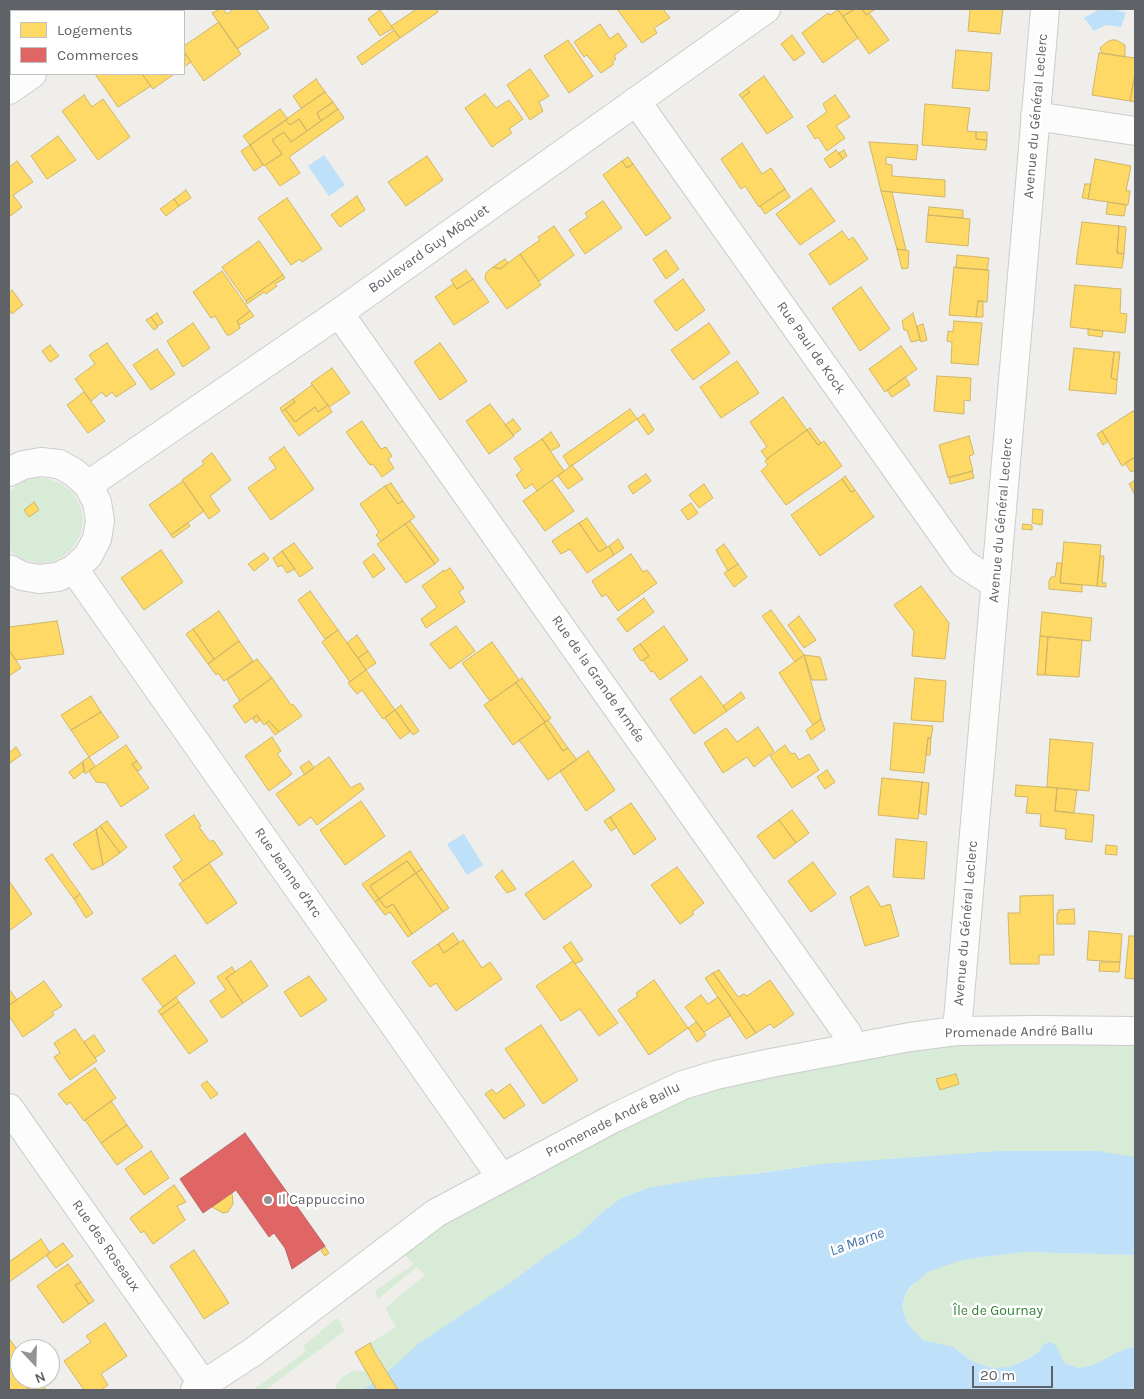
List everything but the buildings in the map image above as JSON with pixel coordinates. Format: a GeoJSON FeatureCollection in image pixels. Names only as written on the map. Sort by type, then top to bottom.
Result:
{"type":"FeatureCollection","features":[{"type":"Feature","properties":{"kind":"street","name":"Boulevard Guy Môquet"},"geometry":{"type":"LineString","coordinates":[[88,485],[340,313],[766,9]]}},
{"type":"Feature","properties":{"kind":"street","name":"Avenue du Général Leclerc"},"geometry":{"type":"LineString","coordinates":[[957,1031],[1035,116],[1046,9]]}},
{"type":"Feature","properties":{"kind":"street"},"geometry":{"type":"LineString","coordinates":[[9,90],[31,75]]}},
{"type":"Feature","properties":{"kind":"street","name":"Rue Paul de Kock"},"geometry":{"type":"LineString","coordinates":[[636,101],[963,563],[995,584]]}},
{"type":"Feature","properties":{"kind":"street"},"geometry":{"type":"LineString","coordinates":[[1035,116],[1135,131]]}},
{"type":"Feature","properties":{"kind":"street","name":"Rue de la Grande Armée"},"geometry":{"type":"LineString","coordinates":[[340,313],[847,1033],[854,1048]]}},
{"type":"Feature","properties":{"kind":"street"},"geometry":{"type":"LineString","coordinates":[[9,472],[23,465],[40,462],[59,464],[75,472],[88,485],[97,502],[100,521],[97,539],[88,556],[74,569],[58,577],[39,579],[22,576],[9,569]]}},
{"type":"Feature","properties":{"kind":"street","name":"Rue Jeanne d'Arc"},"geometry":{"type":"LineString","coordinates":[[74,569],[502,1177]]}},
{"type":"Feature","properties":{"kind":"street","name":"Promenade André Ballu"},"geometry":{"type":"LineString","coordinates":[[199,1387],[253,1352],[436,1213],[614,1118],[683,1085],[734,1071],[957,1031],[1135,1031]]}},
{"type":"Feature","properties":{"kind":"street","name":"Rue des Roseaux"},"geometry":{"type":"LineString","coordinates":[[9,1108],[199,1387]]}},
{"type":"Feature","properties":{"kind":"green space"},"geometry":{"type":"Polygon","coordinates":[[[35,478],[49,479],[62,484],[73,493],[80,505],[83,519],[81,533],[75,545],[65,555],[53,562],[38,563],[24,560],[9,549],[9,492],[21,482],[35,478]]]}},
{"type":"Feature","properties":{"kind":"green space"},"geometry":{"type":"Polygon","coordinates":[[[963,1040],[1135,1042],[1135,1191],[822,1164],[648,1188],[621,1198],[600,1214],[578,1235],[477,1306],[432,1390],[334,1390],[341,1378],[354,1370],[362,1372],[380,1360],[370,1343],[396,1327],[385,1308],[425,1275],[417,1267],[378,1299],[375,1291],[414,1264],[405,1255],[390,1266],[385,1266],[412,1237],[688,1093],[963,1040]]]}},
{"type":"Feature","properties":{"kind":"green space","name":"Île de Gournay"},"geometry":{"type":"Polygon","coordinates":[[[1025,1252],[1135,1255],[1135,1346],[1118,1352],[1093,1365],[1078,1368],[1064,1363],[1056,1345],[1040,1348],[1026,1360],[998,1369],[974,1362],[957,1349],[923,1340],[907,1323],[902,1306],[905,1295],[918,1279],[928,1272],[956,1262],[975,1258],[1025,1252]]]}},
{"type":"Feature","properties":{"kind":"green space"},"geometry":{"type":"Polygon","coordinates":[[[337,1318],[345,1331],[265,1390],[253,1390],[306,1351],[303,1346],[337,1318]]]}},
{"type":"Feature","properties":{"kind":"water"},"geometry":{"type":"Polygon","coordinates":[[[1100,9],[1113,9],[1126,13],[1121,27],[1106,25],[1094,31],[1084,18],[1100,9]]]}},
{"type":"Feature","properties":{"kind":"water"},"geometry":{"type":"Polygon","coordinates":[[[324,155],[345,185],[329,196],[308,166],[324,155]]]}},
{"type":"Feature","properties":{"kind":"water"},"geometry":{"type":"Polygon","coordinates":[[[464,834],[483,865],[467,875],[447,844],[464,834]]]}},
{"type":"Feature","properties":{"kind":"water","name":"La Marne"},"geometry":{"type":"Polygon","coordinates":[[[999,1151],[1097,1151],[1135,1157],[1135,1255],[1025,1252],[956,1262],[928,1272],[910,1287],[905,1295],[902,1306],[907,1323],[923,1340],[953,1347],[974,1362],[992,1368],[1009,1367],[1026,1360],[1038,1352],[1044,1344],[1051,1342],[1056,1345],[1064,1363],[1078,1368],[1093,1365],[1118,1352],[1135,1346],[1135,1390],[363,1390],[381,1378],[418,1344],[578,1235],[600,1214],[621,1198],[648,1188],[706,1178],[753,1174],[822,1164],[999,1151]]]}},
{"type":"Feature","properties":{"kind":"place","name":"Il Cappuccino"},"geometry":{"type":"Point","coordinates":[268,1200]}}]}
